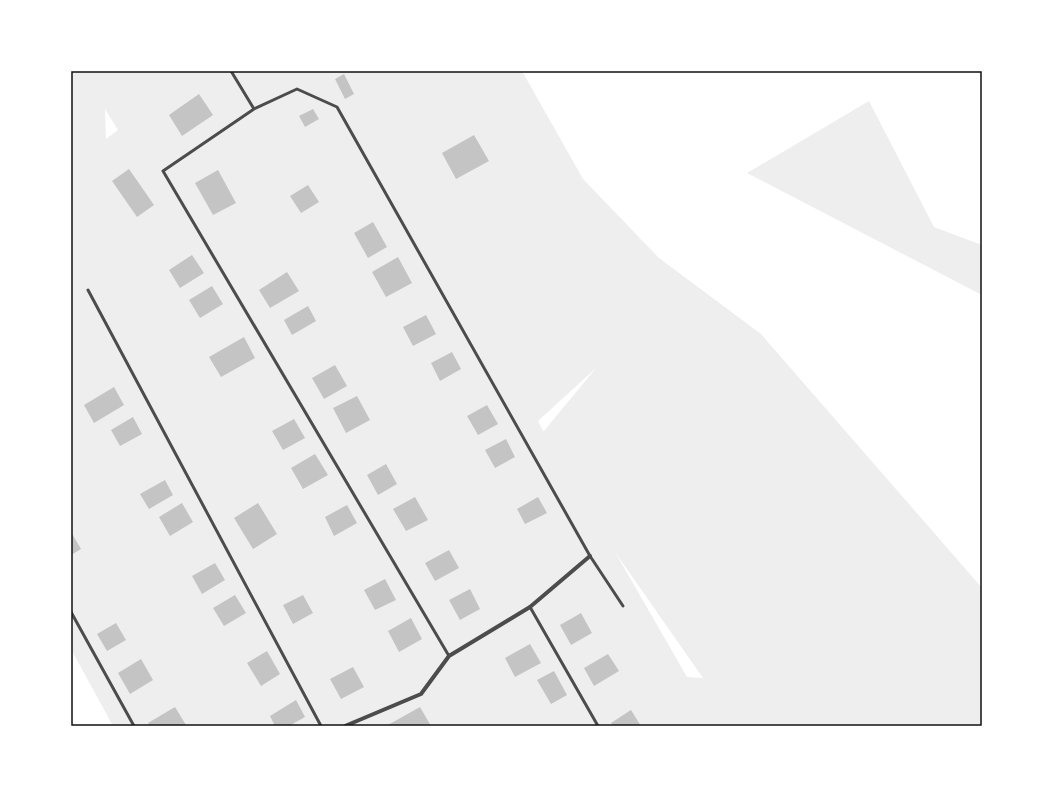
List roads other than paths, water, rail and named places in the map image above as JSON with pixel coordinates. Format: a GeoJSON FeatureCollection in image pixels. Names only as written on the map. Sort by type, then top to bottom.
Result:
{"type":"FeatureCollection","features":[{"type":"Feature","properties":{"kind":"street"},"geometry":{"type":"LineString","coordinates":[[345,726],[421,694],[449,656],[530,607],[590,556]]}},
{"type":"Feature","properties":{"kind":"lane"},"geometry":{"type":"LineString","coordinates":[[231,71],[254,109]]}},
{"type":"Feature","properties":{"kind":"lane"},"geometry":{"type":"LineString","coordinates":[[449,656],[164,171],[254,109],[297,89],[337,107],[590,556],[623,606]]}},
{"type":"Feature","properties":{"kind":"lane"},"geometry":{"type":"LineString","coordinates":[[88,290],[321,726]]}},
{"type":"Feature","properties":{"kind":"lane"},"geometry":{"type":"LineString","coordinates":[[530,607],[598,726]]}},
{"type":"Feature","properties":{"kind":"lane"},"geometry":{"type":"LineString","coordinates":[[71,612],[134,726]]}}]}
